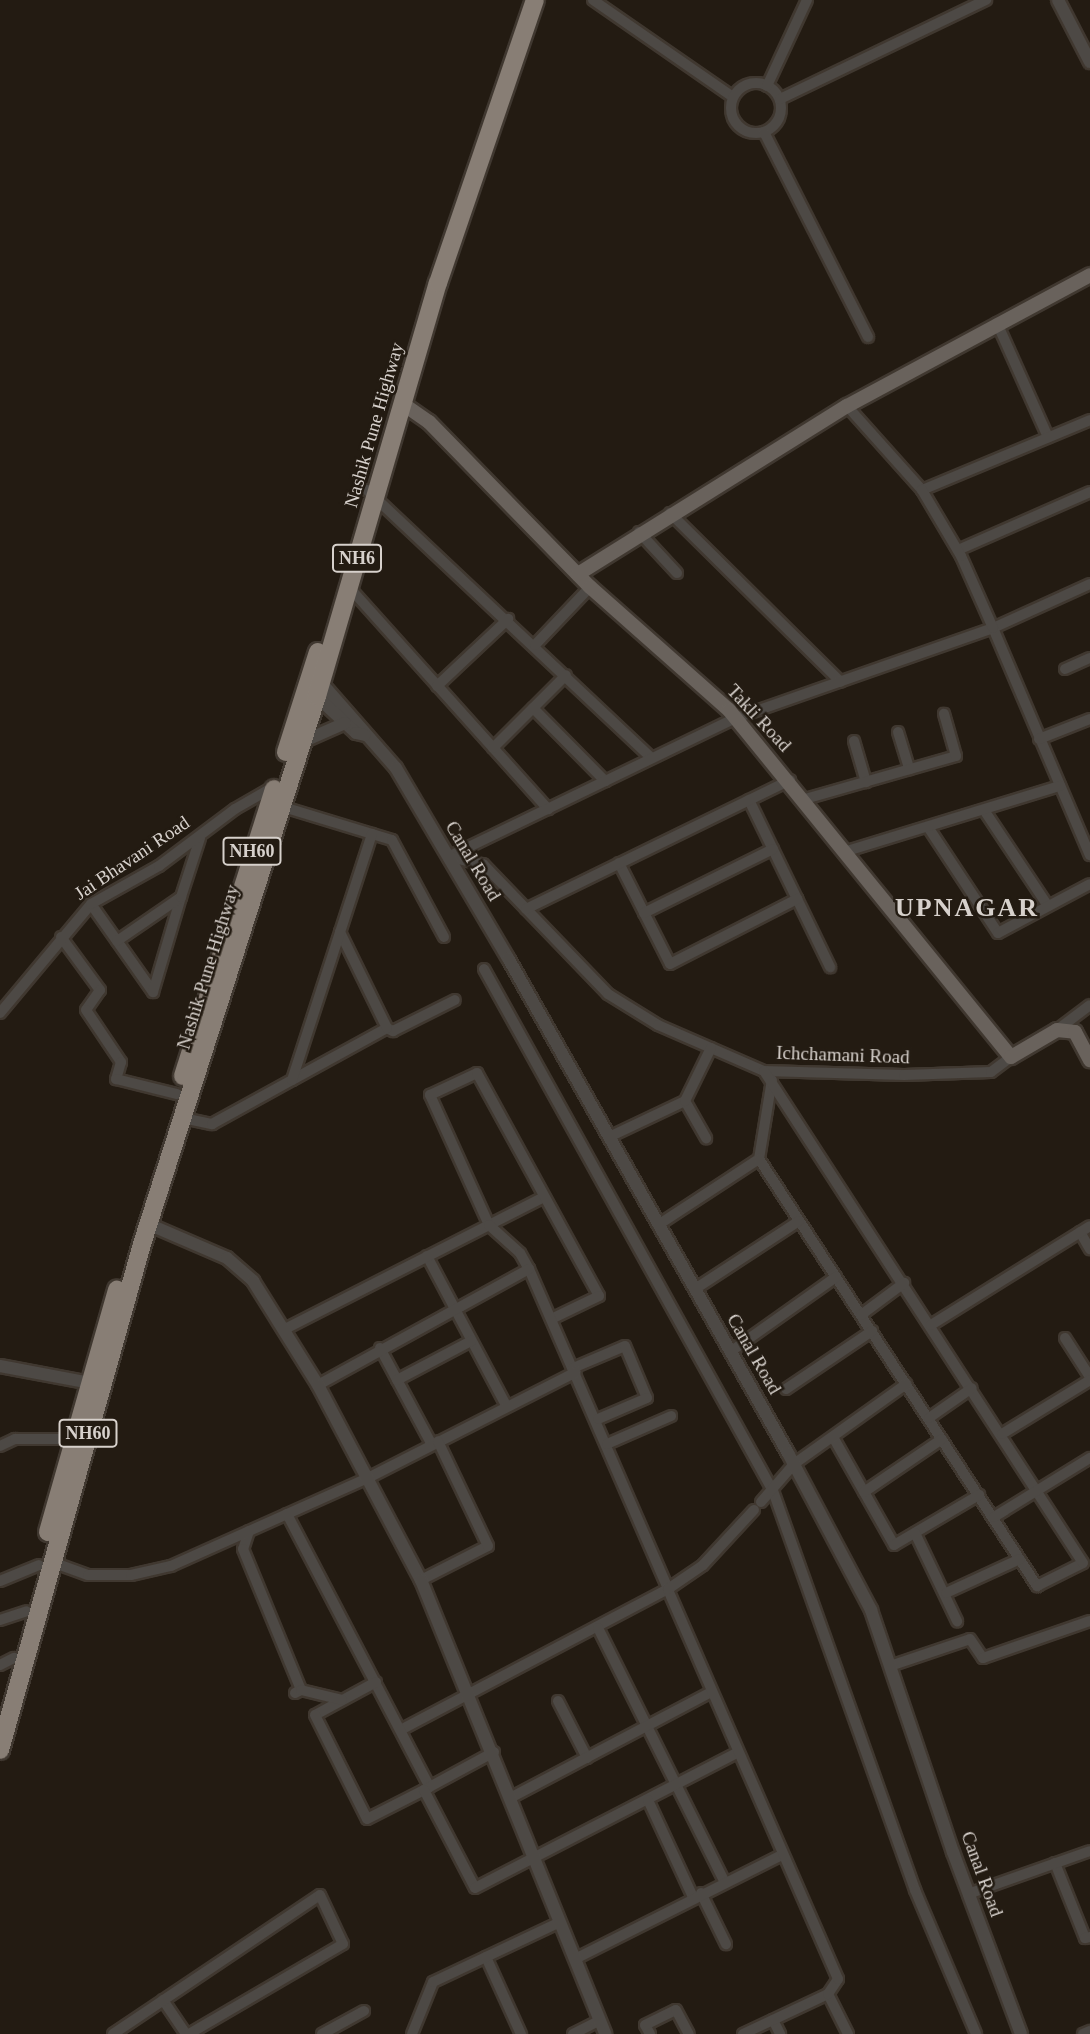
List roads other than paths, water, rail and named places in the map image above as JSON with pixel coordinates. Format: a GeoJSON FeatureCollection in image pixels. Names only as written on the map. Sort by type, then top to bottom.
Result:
{"type":"FeatureCollection","features":[{"type":"Feature","properties":{"kind":"highway","name":"Nashik Pune Highway"},"geometry":{"type":"LineString","coordinates":[[0,1750],[46,1564],[177,1094],[275,786],[348,586],[424,299],[523,0]]}},
{"type":"Feature","properties":{"kind":"highway","name":"Nashik Pune Highway"},"geometry":{"type":"LineString","coordinates":[[0,1708],[7,1661],[46,1564],[73,1438],[95,1384],[183,1118],[302,742],[314,685],[371,494],[403,404],[438,283],[535,0]]}},
{"type":"Feature","properties":{"kind":"main road"},"geometry":{"type":"LineString","coordinates":[[578,573],[639,532],[847,406],[1090,275]]}},
{"type":"Feature","properties":{"kind":"main road","name":"Takli Road"},"geometry":{"type":"LineString","coordinates":[[403,404],[429,422],[590,587],[736,718],[790,780],[1011,1057]]}},
{"type":"Feature","properties":{"kind":"main road"},"geometry":{"type":"LineString","coordinates":[[1011,1057],[1057,1030],[1075,1032],[1090,1060]]}},
{"type":"Feature","properties":{"kind":"street"},"geometry":{"type":"LineString","coordinates":[[593,0],[733,97]]}},
{"type":"Feature","properties":{"kind":"street"},"geometry":{"type":"LineString","coordinates":[[767,86],[807,0]]}},
{"type":"Feature","properties":{"kind":"street"},"geometry":{"type":"LineString","coordinates":[[780,99],[970,3],[986,0]]}},
{"type":"Feature","properties":{"kind":"street"},"geometry":{"type":"LineString","coordinates":[[1058,0],[1090,62]]}},
{"type":"Feature","properties":{"kind":"street"},"geometry":{"type":"LineString","coordinates":[[746,85],[767,86],[780,99],[780,116],[764,132],[749,132],[738,126],[732,115],[733,97],[746,85]]}},
{"type":"Feature","properties":{"kind":"street"},"geometry":{"type":"LineString","coordinates":[[764,132],[868,337]]}},
{"type":"Feature","properties":{"kind":"street"},"geometry":{"type":"LineString","coordinates":[[997,323],[1048,437]]}},
{"type":"Feature","properties":{"kind":"street"},"geometry":{"type":"LineString","coordinates":[[847,406],[922,490],[958,550],[1090,855]]}},
{"type":"Feature","properties":{"kind":"street"},"geometry":{"type":"LineString","coordinates":[[922,490],[1090,419]]}},
{"type":"Feature","properties":{"kind":"street"},"geometry":{"type":"LineString","coordinates":[[958,550],[1090,492]]}},
{"type":"Feature","properties":{"kind":"street"},"geometry":{"type":"LineString","coordinates":[[371,494],[508,619],[651,758]]}},
{"type":"Feature","properties":{"kind":"street"},"geometry":{"type":"LineString","coordinates":[[670,513],[841,682]]}},
{"type":"Feature","properties":{"kind":"street"},"geometry":{"type":"LineString","coordinates":[[639,532],[677,573]]}},
{"type":"Feature","properties":{"kind":"street"},"geometry":{"type":"LineString","coordinates":[[448,857],[736,718],[993,628],[1090,584]]}},
{"type":"Feature","properties":{"kind":"street"},"geometry":{"type":"LineString","coordinates":[[348,586],[548,809]]}},
{"type":"Feature","properties":{"kind":"street"},"geometry":{"type":"LineString","coordinates":[[535,645],[590,587]]}},
{"type":"Feature","properties":{"kind":"street"},"geometry":{"type":"LineString","coordinates":[[438,686],[508,619]]}},
{"type":"Feature","properties":{"kind":"street"},"geometry":{"type":"LineString","coordinates":[[1065,669],[1090,657]]}},
{"type":"Feature","properties":{"kind":"street"},"geometry":{"type":"LineString","coordinates":[[493,748],[566,675]]}},
{"type":"Feature","properties":{"kind":"street","name":"Canal Road"},"geometry":{"type":"LineString","coordinates":[[314,685],[345,723],[365,735],[396,768],[794,1464],[871,1610],[968,1894],[1021,2034]]}},
{"type":"Feature","properties":{"kind":"street","name":"Canal Road"},"geometry":{"type":"LineString","coordinates":[[314,685],[362,725],[365,735]]}},
{"type":"Feature","properties":{"kind":"street"},"geometry":{"type":"LineString","coordinates":[[533,708],[605,781]]}},
{"type":"Feature","properties":{"kind":"street"},"geometry":{"type":"LineString","coordinates":[[805,799],[956,756],[944,714]]}},
{"type":"Feature","properties":{"kind":"street"},"geometry":{"type":"LineString","coordinates":[[1039,739],[1090,719]]}},
{"type":"Feature","properties":{"kind":"street"},"geometry":{"type":"LineString","coordinates":[[302,742],[345,723]]}},
{"type":"Feature","properties":{"kind":"street"},"geometry":{"type":"LineString","coordinates":[[898,732],[909,769]]}},
{"type":"Feature","properties":{"kind":"street"},"geometry":{"type":"LineString","coordinates":[[854,741],[866,782]]}},
{"type":"Feature","properties":{"kind":"street"},"geometry":{"type":"LineString","coordinates":[[526,909],[790,780]]}},
{"type":"Feature","properties":{"kind":"street","name":"Jai Bhavani Road"},"geometry":{"type":"LineString","coordinates":[[0,1013],[91,904],[200,838],[235,809],[275,786]]}},
{"type":"Feature","properties":{"kind":"street"},"geometry":{"type":"LineString","coordinates":[[847,851],[1060,786]]}},
{"type":"Feature","properties":{"kind":"street"},"geometry":{"type":"LineString","coordinates":[[749,800],[830,967]]}},
{"type":"Feature","properties":{"kind":"street"},"geometry":{"type":"LineString","coordinates":[[280,806],[392,840],[444,937]]}},
{"type":"Feature","properties":{"kind":"street"},"geometry":{"type":"LineString","coordinates":[[984,810],[1048,906]]}},
{"type":"Feature","properties":{"kind":"street"},"geometry":{"type":"LineString","coordinates":[[928,827],[998,933],[1090,884]]}},
{"type":"Feature","properties":{"kind":"street"},"geometry":{"type":"LineString","coordinates":[[292,1080],[372,834]]}},
{"type":"Feature","properties":{"kind":"street"},"geometry":{"type":"LineString","coordinates":[[91,904],[150,991],[156,990],[200,838]]}},
{"type":"Feature","properties":{"kind":"street"},"geometry":{"type":"LineString","coordinates":[[644,913],[773,849]]}},
{"type":"Feature","properties":{"kind":"street","name":"Ichchamani Road"},"geometry":{"type":"LineString","coordinates":[[448,857],[482,864],[608,994],[658,1025],[764,1070],[904,1076],[991,1072],[1011,1057]]}},
{"type":"Feature","properties":{"kind":"street"},"geometry":{"type":"LineString","coordinates":[[619,863],[670,964],[797,899]]}},
{"type":"Feature","properties":{"kind":"street"},"geometry":{"type":"LineString","coordinates":[[117,941],[181,897]]}},
{"type":"Feature","properties":{"kind":"street"},"geometry":{"type":"LineString","coordinates":[[340,932],[387,1028],[393,1031],[455,1000]]}},
{"type":"Feature","properties":{"kind":"street"},"geometry":{"type":"LineString","coordinates":[[61,937],[100,990],[86,1010],[121,1062],[116,1079],[177,1094]]}},
{"type":"Feature","properties":{"kind":"street"},"geometry":{"type":"LineString","coordinates":[[484,969],[773,1491],[915,1890],[976,2034]]}},
{"type":"Feature","properties":{"kind":"street"},"geometry":{"type":"LineString","coordinates":[[1057,1030],[1090,1005]]}},
{"type":"Feature","properties":{"kind":"street"},"geometry":{"type":"LineString","coordinates":[[183,1118],[212,1124],[387,1028]]}},
{"type":"Feature","properties":{"kind":"street"},"geometry":{"type":"LineString","coordinates":[[609,1137],[685,1101],[711,1048]]}},
{"type":"Feature","properties":{"kind":"street"},"geometry":{"type":"LineString","coordinates":[[764,1070],[1002,1434],[1090,1575]]}},
{"type":"Feature","properties":{"kind":"street"},"geometry":{"type":"LineString","coordinates":[[551,1319],[599,1296],[477,1073],[430,1095],[489,1225],[520,1253],[529,1269],[551,1319],[598,1419],[737,1753],[838,1979],[828,1994],[743,2034]]}},
{"type":"Feature","properties":{"kind":"street"},"geometry":{"type":"LineString","coordinates":[[772,1080],[759,1159],[1037,1586],[1083,1563]]}},
{"type":"Feature","properties":{"kind":"street"},"geometry":{"type":"LineString","coordinates":[[685,1101],[706,1138]]}},
{"type":"Feature","properties":{"kind":"street"},"geometry":{"type":"LineString","coordinates":[[658,1224],[759,1159]]}},
{"type":"Feature","properties":{"kind":"street"},"geometry":{"type":"LineString","coordinates":[[285,1329],[544,1197]]}},
{"type":"Feature","properties":{"kind":"street"},"geometry":{"type":"LineString","coordinates":[[695,1289],[799,1221]]}},
{"type":"Feature","properties":{"kind":"street"},"geometry":{"type":"LineString","coordinates":[[148,1224],[227,1258],[253,1281],[318,1385],[421,1580],[494,1752],[605,2034]]}},
{"type":"Feature","properties":{"kind":"street"},"geometry":{"type":"LineString","coordinates":[[931,1325],[1090,1226]]}},
{"type":"Feature","properties":{"kind":"street"},"geometry":{"type":"LineString","coordinates":[[1080,1232],[1090,1250]]}},
{"type":"Feature","properties":{"kind":"street"},"geometry":{"type":"LineString","coordinates":[[427,1256],[506,1405]]}},
{"type":"Feature","properties":{"kind":"street"},"geometry":{"type":"LineString","coordinates":[[318,1385],[380,1348],[529,1269]]}},
{"type":"Feature","properties":{"kind":"street"},"geometry":{"type":"LineString","coordinates":[[730,1352],[836,1277]]}},
{"type":"Feature","properties":{"kind":"street"},"geometry":{"type":"LineString","coordinates":[[861,1315],[904,1283]]}},
{"type":"Feature","properties":{"kind":"street"},"geometry":{"type":"LineString","coordinates":[[786,1389],[872,1331]]}},
{"type":"Feature","properties":{"kind":"street"},"geometry":{"type":"LineString","coordinates":[[1002,1434],[1090,1378],[1065,1338]]}},
{"type":"Feature","properties":{"kind":"street"},"geometry":{"type":"LineString","coordinates":[[397,1380],[471,1341]]}},
{"type":"Feature","properties":{"kind":"street"},"geometry":{"type":"LineString","coordinates":[[0,1581],[46,1564],[88,1575],[131,1575],[171,1566],[368,1478],[625,1346],[647,1398],[598,1419]]}},
{"type":"Feature","properties":{"kind":"street"},"geometry":{"type":"LineString","coordinates":[[380,1348],[435,1443],[488,1546],[421,1580]]}},
{"type":"Feature","properties":{"kind":"street"},"geometry":{"type":"LineString","coordinates":[[0,1366],[95,1384]]}},
{"type":"Feature","properties":{"kind":"street"},"geometry":{"type":"LineString","coordinates":[[401,1730],[668,1589],[703,1565],[773,1491],[794,1464],[906,1384]]}},
{"type":"Feature","properties":{"kind":"street"},"geometry":{"type":"LineString","coordinates":[[929,1418],[972,1388]]}},
{"type":"Feature","properties":{"kind":"street"},"geometry":{"type":"LineString","coordinates":[[607,1444],[671,1416]]}},
{"type":"Feature","properties":{"kind":"street"},"geometry":{"type":"LineString","coordinates":[[833,1437],[894,1545],[979,1494]]}},
{"type":"Feature","properties":{"kind":"street"},"geometry":{"type":"LineString","coordinates":[[0,1446],[15,1439],[73,1438]]}},
{"type":"Feature","properties":{"kind":"street"},"geometry":{"type":"LineString","coordinates":[[864,1492],[942,1439]]}},
{"type":"Feature","properties":{"kind":"street"},"geometry":{"type":"LineString","coordinates":[[994,1517],[1090,1458]]}},
{"type":"Feature","properties":{"kind":"street"},"geometry":{"type":"LineString","coordinates":[[287,1514],[401,1730],[475,1888],[737,1753]]}},
{"type":"Feature","properties":{"kind":"street"},"geometry":{"type":"LineString","coordinates":[[249,1531],[243,1549],[298,1692],[342,1700]]}},
{"type":"Feature","properties":{"kind":"street"},"geometry":{"type":"LineString","coordinates":[[915,1533],[946,1593],[957,1621]]}},
{"type":"Feature","properties":{"kind":"street"},"geometry":{"type":"LineString","coordinates":[[946,1593],[1020,1559]]}},
{"type":"Feature","properties":{"kind":"street"},"geometry":{"type":"LineString","coordinates":[[0,1620],[27,1611]]}},
{"type":"Feature","properties":{"kind":"street"},"geometry":{"type":"LineString","coordinates":[[890,1666],[970,1639],[983,1658],[1090,1621]]}},
{"type":"Feature","properties":{"kind":"street"},"geometry":{"type":"LineString","coordinates":[[598,1628],[650,1725],[724,1881]]}},
{"type":"Feature","properties":{"kind":"street"},"geometry":{"type":"LineString","coordinates":[[376,1682],[315,1715],[367,1819],[494,1752]]}},
{"type":"Feature","properties":{"kind":"street"},"geometry":{"type":"LineString","coordinates":[[512,1797],[711,1692]]}},
{"type":"Feature","properties":{"kind":"street"},"geometry":{"type":"LineString","coordinates":[[558,1701],[587,1758]]}},
{"type":"Feature","properties":{"kind":"street"},"geometry":{"type":"LineString","coordinates":[[648,1800],[697,1895],[726,1944]]}},
{"type":"Feature","properties":{"kind":"street"},"geometry":{"type":"LineString","coordinates":[[968,1894],[1090,1851]]}},
{"type":"Feature","properties":{"kind":"street"},"geometry":{"type":"LineString","coordinates":[[575,1959],[724,1881],[782,1855]]}},
{"type":"Feature","properties":{"kind":"street"},"geometry":{"type":"LineString","coordinates":[[1055,1863],[1085,1938],[1090,1937]]}},
{"type":"Feature","properties":{"kind":"street"},"geometry":{"type":"LineString","coordinates":[[113,2034],[163,2000],[320,1895],[343,1944],[188,2034],[163,2000]]}},
{"type":"Feature","properties":{"kind":"street"},"geometry":{"type":"LineString","coordinates":[[412,2034],[433,1982],[560,1922]]}},
{"type":"Feature","properties":{"kind":"street"},"geometry":{"type":"LineString","coordinates":[[486,1956],[521,2034]]}},
{"type":"Feature","properties":{"kind":"street"},"geometry":{"type":"LineString","coordinates":[[828,1994],[848,2034]]}},
{"type":"Feature","properties":{"kind":"street"},"geometry":{"type":"LineString","coordinates":[[650,2034],[645,2025],[676,2010],[689,2034]]}},
{"type":"Feature","properties":{"kind":"street"},"geometry":{"type":"LineString","coordinates":[[321,2034],[364,2011]]}},
{"type":"Feature","properties":{"kind":"street"},"geometry":{"type":"LineString","coordinates":[[773,2020],[780,2034]]}},
{"type":"Feature","properties":{"kind":"street"},"geometry":{"type":"LineString","coordinates":[[573,2034],[599,2021]]}},
{"type":"Feature","properties":{"kind":"street"},"geometry":{"type":"LineString","coordinates":[[1083,2034],[1090,2031]]}},
{"type":"Feature","properties":{"kind":"district","name":"UPNAGAR"},"geometry":{"type":"Point","coordinates":[967,908]}}]}
